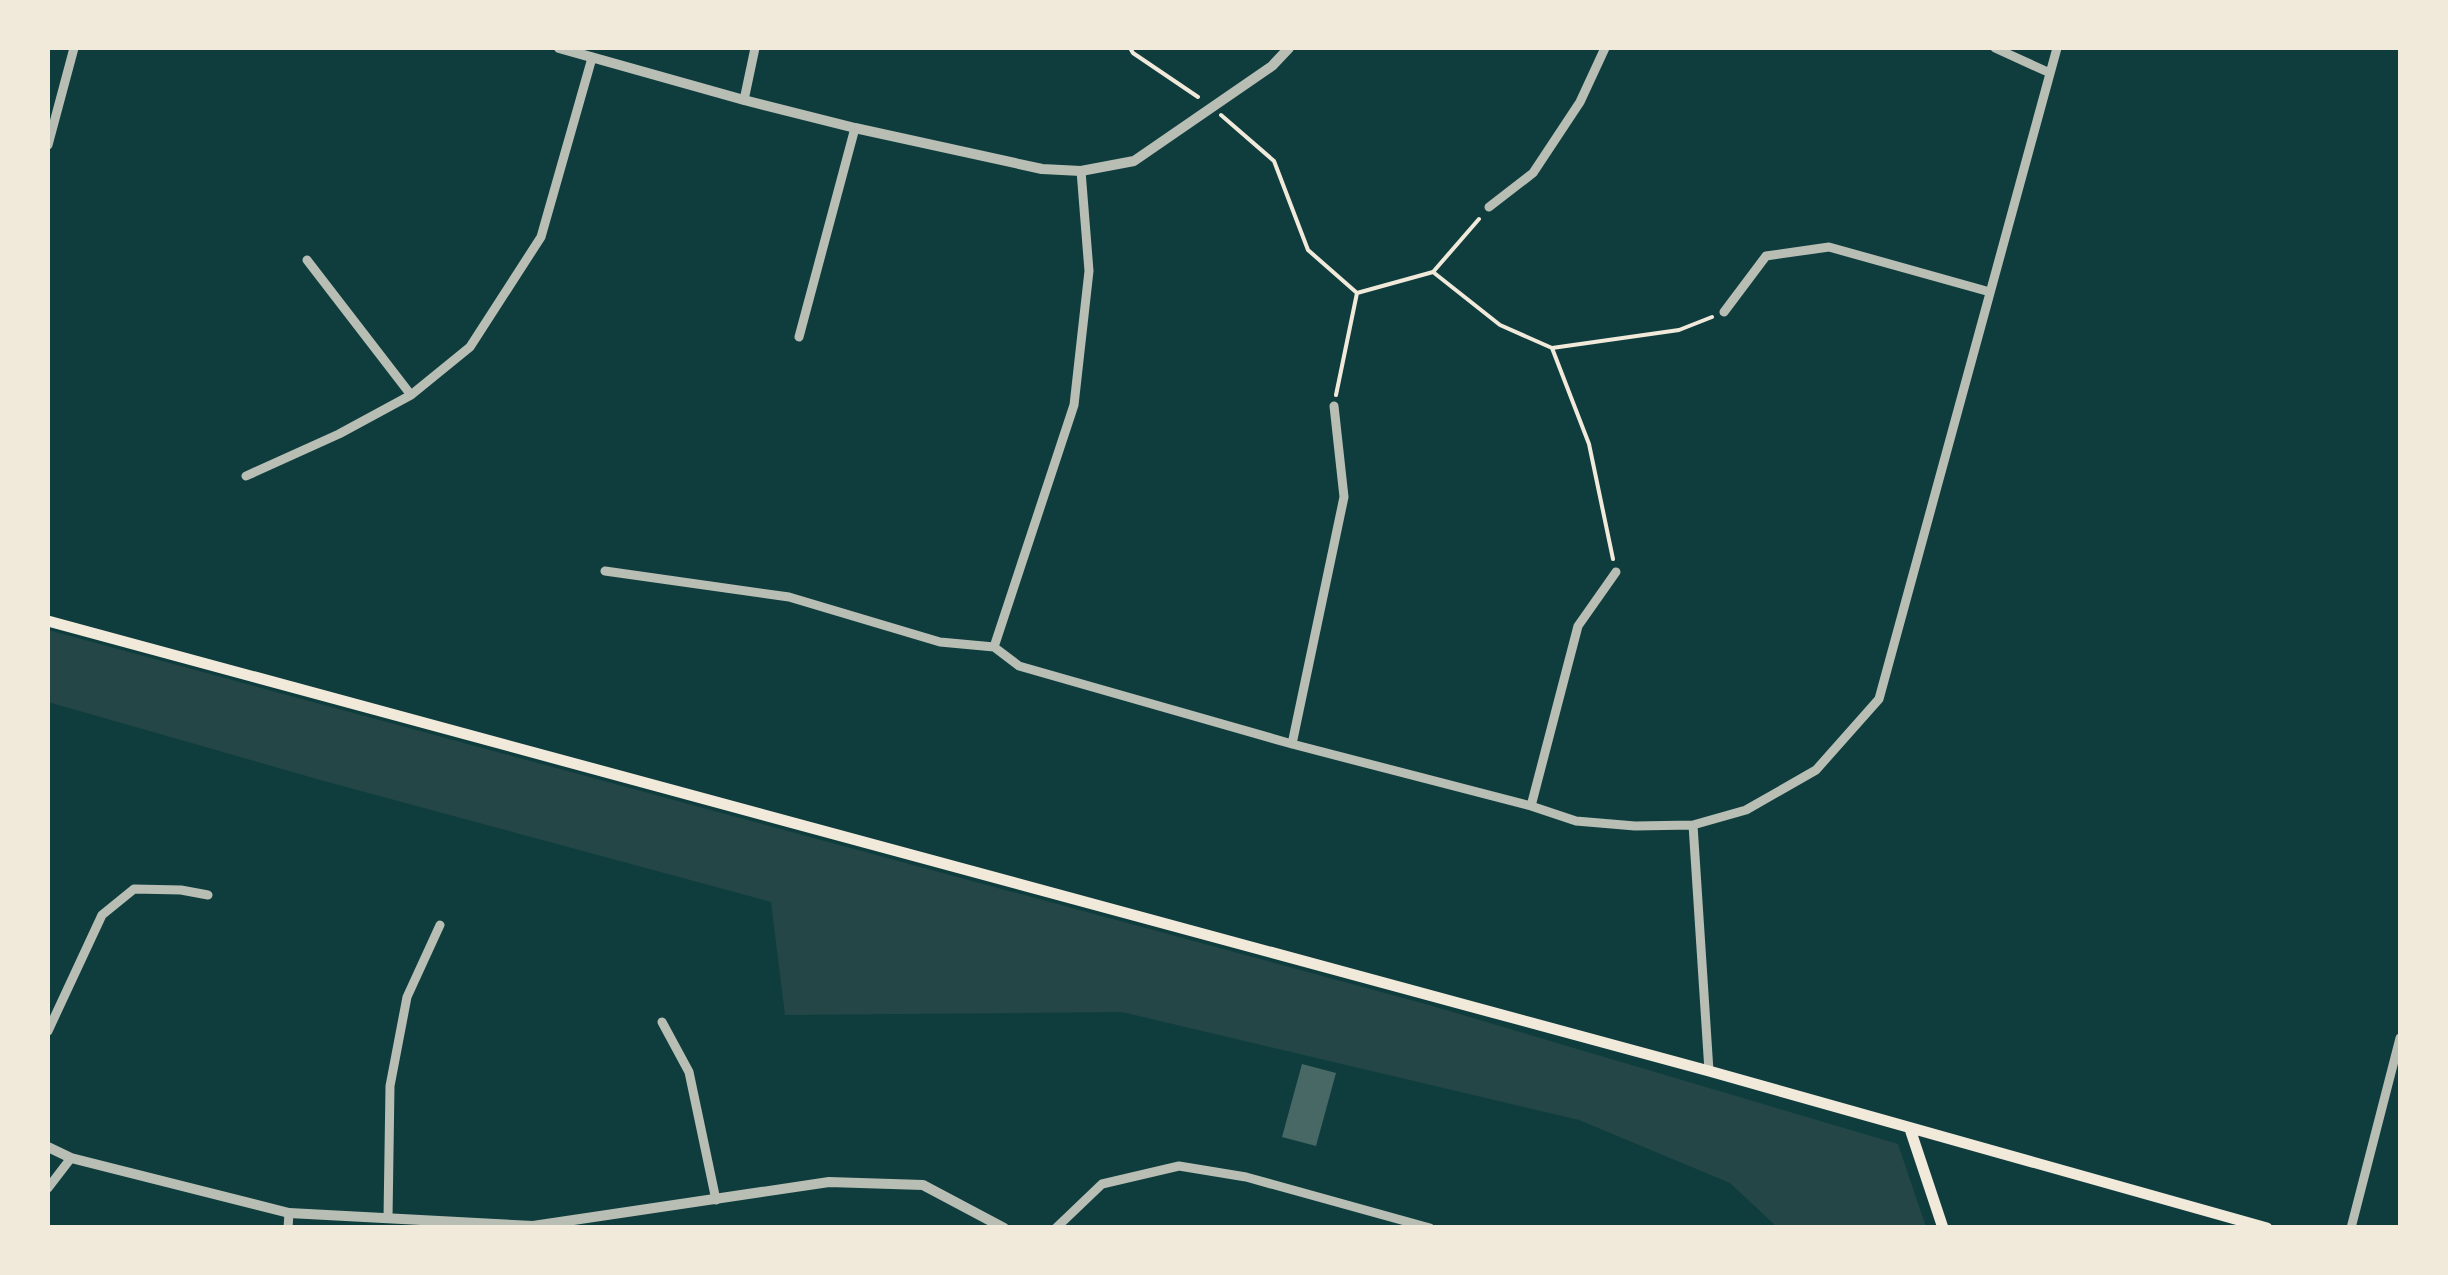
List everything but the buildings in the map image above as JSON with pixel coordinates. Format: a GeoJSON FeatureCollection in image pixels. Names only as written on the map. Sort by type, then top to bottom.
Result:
{"type":"FeatureCollection","features":[{"type":"Feature","properties":{"kind":"main road"},"geometry":{"type":"LineString","coordinates":[[48,621],[1709,1072],[2267,1228]]}},
{"type":"Feature","properties":{"kind":"main road"},"geometry":{"type":"LineString","coordinates":[[1910,1129],[1944,1228]]}},
{"type":"Feature","properties":{"kind":"street"},"geometry":{"type":"LineString","coordinates":[[48,145],[74,48]]}},
{"type":"Feature","properties":{"kind":"street"},"geometry":{"type":"LineString","coordinates":[[559,48],[855,128],[1042,170],[1081,171],[1134,161],[1272,66],[1289,48]]}},
{"type":"Feature","properties":{"kind":"street"},"geometry":{"type":"LineString","coordinates":[[744,100],[754,48]]}},
{"type":"Feature","properties":{"kind":"street"},"geometry":{"type":"LineString","coordinates":[[1489,207],[1533,173],[1580,102],[1605,48]]}},
{"type":"Feature","properties":{"kind":"street"},"geometry":{"type":"LineString","coordinates":[[1995,48],[2050,73]]}},
{"type":"Feature","properties":{"kind":"street"},"geometry":{"type":"LineString","coordinates":[[606,571],[789,598],[940,642],[994,647],[1019,666],[1576,820],[1634,826],[1692,825],[1746,810],[1816,770],[1879,699],[2057,48]]}},
{"type":"Feature","properties":{"kind":"street"},"geometry":{"type":"LineString","coordinates":[[246,476],[411,396],[470,347],[541,238],[592,58]]}},
{"type":"Feature","properties":{"kind":"street"},"geometry":{"type":"LineString","coordinates":[[798,337],[855,128]]}},
{"type":"Feature","properties":{"kind":"street"},"geometry":{"type":"LineString","coordinates":[[994,647],[1074,404],[1089,271],[1081,171]]}},
{"type":"Feature","properties":{"kind":"street"},"geometry":{"type":"LineString","coordinates":[[1724,312],[1766,256],[1829,248],[1990,292]]}},
{"type":"Feature","properties":{"kind":"street"},"geometry":{"type":"LineString","coordinates":[[307,260],[411,396]]}},
{"type":"Feature","properties":{"kind":"street"},"geometry":{"type":"LineString","coordinates":[[1292,744],[1344,497],[1334,406]]}},
{"type":"Feature","properties":{"kind":"street"},"geometry":{"type":"LineString","coordinates":[[1531,806],[1578,626],[1616,572]]}},
{"type":"Feature","properties":{"kind":"street"},"geometry":{"type":"LineString","coordinates":[[1692,825],[1709,1072]]}},
{"type":"Feature","properties":{"kind":"street"},"geometry":{"type":"LineString","coordinates":[[48,1031],[102,916],[134,890],[208,894]]}},
{"type":"Feature","properties":{"kind":"street"},"geometry":{"type":"LineString","coordinates":[[388,1218],[390,1086],[407,996],[440,925]]}},
{"type":"Feature","properties":{"kind":"street"},"geometry":{"type":"LineString","coordinates":[[662,1022],[689,1072],[716,1200]]}},
{"type":"Feature","properties":{"kind":"street"},"geometry":{"type":"LineString","coordinates":[[2350,1228],[2400,1038]]}},
{"type":"Feature","properties":{"kind":"street"},"geometry":{"type":"LineString","coordinates":[[48,1147],[71,1158],[290,1213],[533,1227],[829,1182],[924,1185],[1004,1228]]}},
{"type":"Feature","properties":{"kind":"street"},"geometry":{"type":"LineString","coordinates":[[48,1188],[71,1158]]}},
{"type":"Feature","properties":{"kind":"street"},"geometry":{"type":"LineString","coordinates":[[1056,1228],[1102,1184],[1180,1166],[1246,1177],[1430,1228]]}},
{"type":"Feature","properties":{"kind":"street"},"geometry":{"type":"LineString","coordinates":[[288,1228],[290,1213]]}},
{"type":"Feature","properties":{"kind":"street"},"geometry":{"type":"LineString","coordinates":[[1380,1228],[1382,1215]]}},
{"type":"Feature","properties":{"kind":"path"},"geometry":{"type":"LineString","coordinates":[[1130,48],[1212,107],[1274,161],[1308,250],[1357,292]]}},
{"type":"Feature","properties":{"kind":"path"},"geometry":{"type":"LineString","coordinates":[[1357,292],[1433,272],[1489,207]]}},
{"type":"Feature","properties":{"kind":"path"},"geometry":{"type":"LineString","coordinates":[[1433,272],[1500,325],[1552,348],[1678,330],[1724,312]]}},
{"type":"Feature","properties":{"kind":"path"},"geometry":{"type":"LineString","coordinates":[[1334,406],[1357,292]]}},
{"type":"Feature","properties":{"kind":"path"},"geometry":{"type":"LineString","coordinates":[[1552,348],[1589,444],[1616,572]]}},
{"type":"Feature","properties":{"kind":"shaded area"},"geometry":{"type":"Polygon","coordinates":[[[48,630],[1429,1005],[1898,1144],[1926,1227],[1777,1227],[1730,1183],[1579,1120],[1122,1012],[785,1015],[771,902],[48,702],[48,630]]]}}]}
